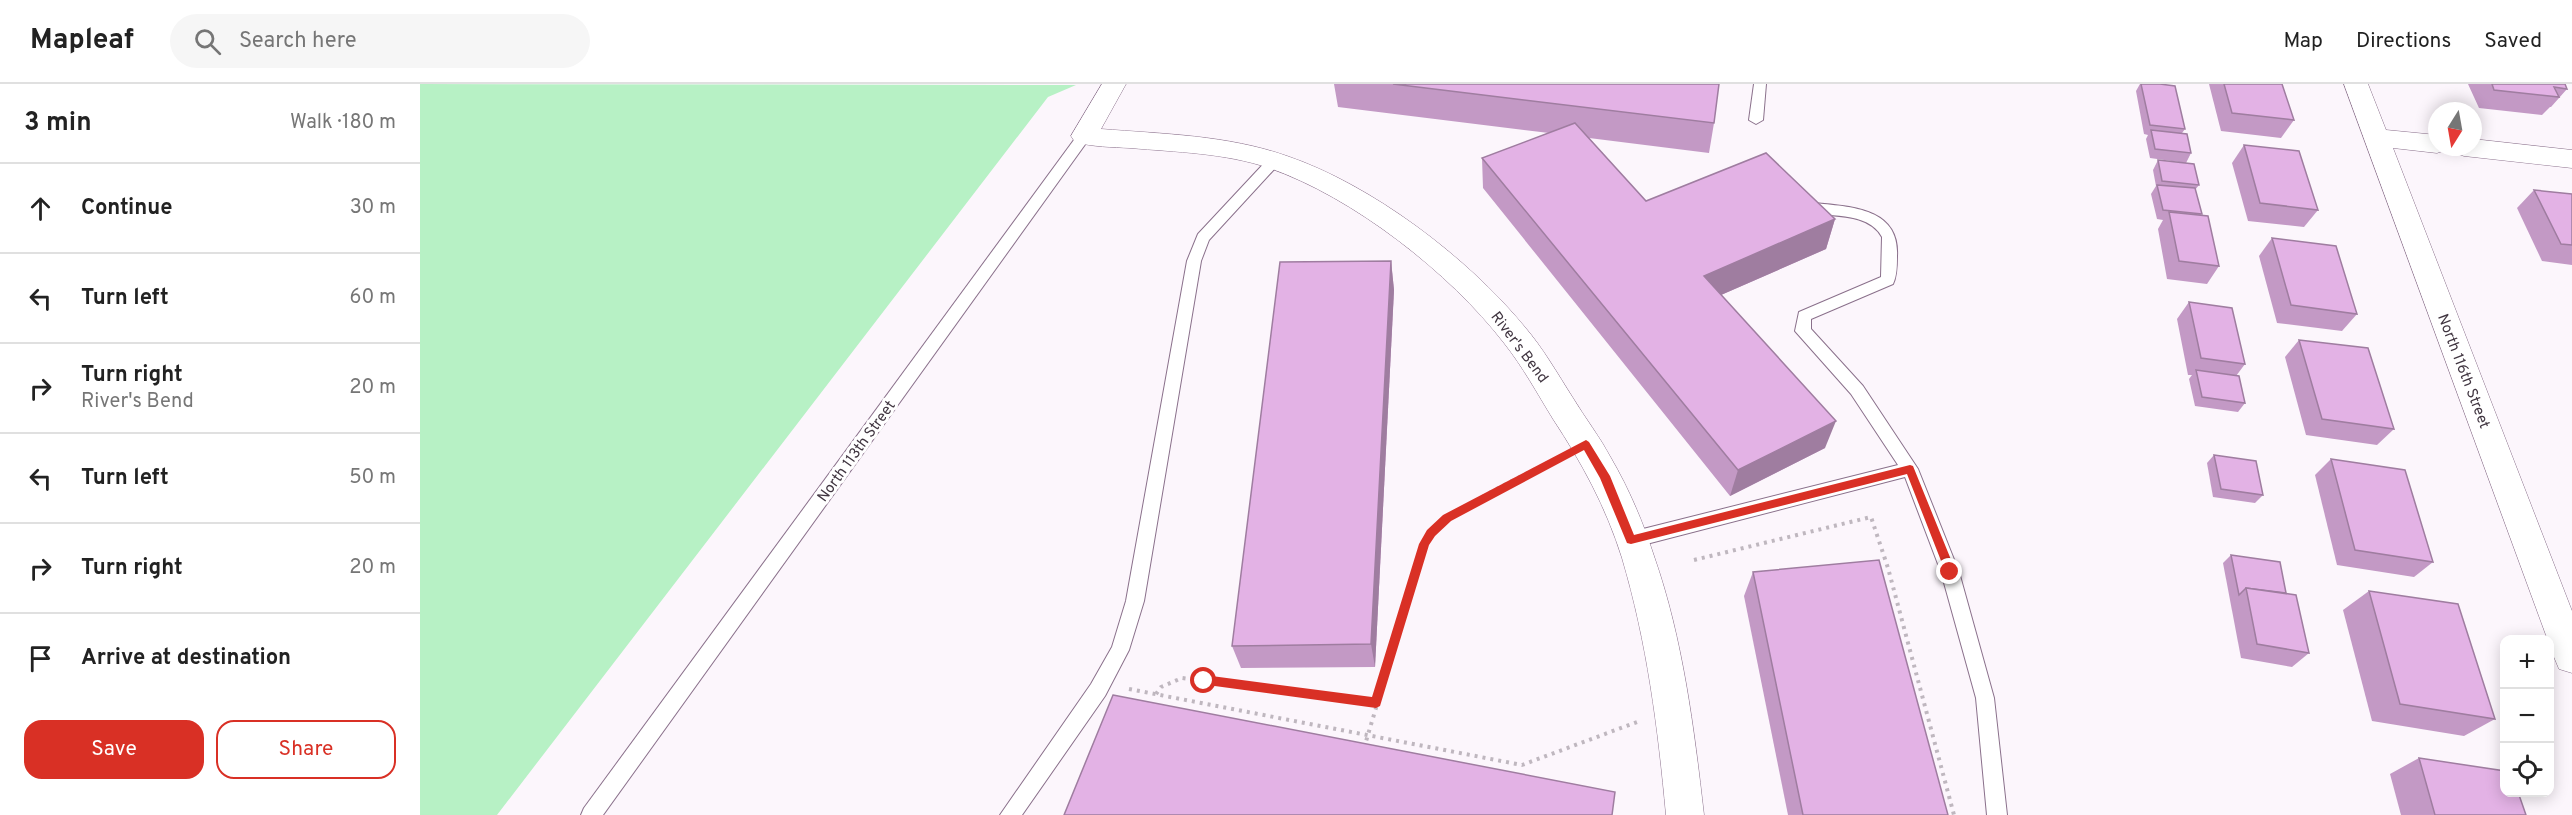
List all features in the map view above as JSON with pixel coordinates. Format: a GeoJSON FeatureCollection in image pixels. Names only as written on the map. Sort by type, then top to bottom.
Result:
{"type":"FeatureCollection","features":[{"type":"Feature","properties":{"kind":"street","name":"North 113th Street"},"geometry":{"type":"LineString","coordinates":[[1084,136],[1114,84]]}},
{"type":"Feature","properties":{"kind":"street","name":"North 116th Street"},"geometry":{"type":"LineString","coordinates":[[2356,84],[2572,657]]}},
{"type":"Feature","properties":{"kind":"street","name":"River's Bend"},"geometry":{"type":"LineString","coordinates":[[1084,136],[1205,147],[1274,161],[1306,173],[1350,196],[1391,222],[1442,262],[1491,307],[1528,351],[1586,444],[1605,476],[1631,540],[1651,603],[1670,689],[1685,815]]}},
{"type":"Feature","properties":{"kind":"street"},"geometry":{"type":"LineString","coordinates":[[2376,137],[2428,143]]}},
{"type":"Feature","properties":{"kind":"street"},"geometry":{"type":"LineString","coordinates":[[2482,149],[2572,159]]}},
{"type":"Feature","properties":{"kind":"lane"},"geometry":{"type":"LineString","coordinates":[[1756,120],[1760,84]]}},
{"type":"Feature","properties":{"kind":"lane","name":"North 113th Street"},"geometry":{"type":"LineString","coordinates":[[591,815],[1084,136]]}},
{"type":"Feature","properties":{"kind":"lane"},"geometry":{"type":"LineString","coordinates":[[1010,815],[1102,683],[1120,650],[1135,601],[1194,261],[1203,238],[1274,161]]}},
{"type":"Feature","properties":{"kind":"lane"},"geometry":{"type":"LineString","coordinates":[[1804,207],[1874,218],[1884,226],[1890,238],[1888,280],[1804,316],[1803,331],[1857,390],[1910,469],[1950,572],[1985,698],[1997,815]]}},
{"type":"Feature","properties":{"kind":"lane"},"geometry":{"type":"LineString","coordinates":[[1631,540],[1910,469]]}},
{"type":"Feature","properties":{"kind":"path"},"geometry":{"type":"LineString","coordinates":[[1362,752],[1425,544],[1431,533],[1447,518],[1586,444]]}},
{"type":"Feature","properties":{"kind":"path"},"geometry":{"type":"LineString","coordinates":[[1694,560],[1871,517],[1888,568],[1954,815]]}},
{"type":"Feature","properties":{"kind":"path"},"geometry":{"type":"LineString","coordinates":[[1155,694],[1161,687],[1182,678],[1376,703]]}},
{"type":"Feature","properties":{"kind":"path"},"geometry":{"type":"LineString","coordinates":[[1102,683],[1522,765],[1548,757],[1636,721],[1640,729]]}},
{"type":"Feature","properties":{"kind":"green space"},"geometry":{"type":"Polygon","coordinates":[[[420,84],[1076,85],[1048,97],[497,815],[420,815],[420,84]]]}},
{"type":"Feature","properties":{"kind":"building"},"geometry":{"type":"Polygon","coordinates":[[[1393,84],[1719,84],[1714,123],[1393,84]]]}},
{"type":"Feature","properties":{"kind":"building"},"geometry":{"type":"Polygon","coordinates":[[[2141,84],[2175,86],[2185,129],[2150,125],[2141,84]]]}},
{"type":"Feature","properties":{"kind":"building"},"geometry":{"type":"Polygon","coordinates":[[[2224,84],[2282,84],[2294,120],[2232,113],[2224,84]]]}},
{"type":"Feature","properties":{"kind":"building"},"geometry":{"type":"Polygon","coordinates":[[[2492,84],[2565,84],[2567,89],[2554,87],[2559,97],[2494,90],[2492,84]]]}},
{"type":"Feature","properties":{"kind":"building"},"geometry":{"type":"Polygon","coordinates":[[[1575,123],[1646,201],[1766,153],[1835,219],[1704,276],[1836,421],[1738,470],[1482,158],[1575,123]]]}},
{"type":"Feature","properties":{"kind":"building"},"geometry":{"type":"Polygon","coordinates":[[[2151,130],[2187,134],[2191,153],[2155,149],[2151,130]]]}},
{"type":"Feature","properties":{"kind":"building"},"geometry":{"type":"Polygon","coordinates":[[[2244,145],[2299,151],[2318,210],[2260,203],[2244,145]]]}},
{"type":"Feature","properties":{"kind":"building"},"geometry":{"type":"Polygon","coordinates":[[[2158,160],[2194,164],[2199,185],[2162,181],[2158,160]]]}},
{"type":"Feature","properties":{"kind":"building"},"geometry":{"type":"Polygon","coordinates":[[[2157,185],[2195,188],[2202,214],[2163,210],[2157,185]]]}},
{"type":"Feature","properties":{"kind":"building"},"geometry":{"type":"Polygon","coordinates":[[[2534,190],[2572,194],[2572,245],[2561,244],[2534,190]]]}},
{"type":"Feature","properties":{"kind":"building"},"geometry":{"type":"Polygon","coordinates":[[[2169,212],[2208,216],[2219,266],[2179,261],[2169,212]]]}},
{"type":"Feature","properties":{"kind":"building"},"geometry":{"type":"Polygon","coordinates":[[[2272,238],[2336,246],[2357,314],[2291,305],[2272,238]]]}},
{"type":"Feature","properties":{"kind":"building"},"geometry":{"type":"Polygon","coordinates":[[[1391,261],[1371,644],[1232,646],[1280,262],[1391,261]]]}},
{"type":"Feature","properties":{"kind":"building"},"geometry":{"type":"Polygon","coordinates":[[[2189,302],[2232,308],[2245,364],[2201,358],[2189,302]]]}},
{"type":"Feature","properties":{"kind":"building"},"geometry":{"type":"Polygon","coordinates":[[[2299,340],[2368,348],[2394,429],[2322,419],[2299,340]]]}},
{"type":"Feature","properties":{"kind":"building"},"geometry":{"type":"Polygon","coordinates":[[[2196,370],[2239,376],[2245,403],[2202,397],[2196,370]]]}},
{"type":"Feature","properties":{"kind":"building"},"geometry":{"type":"Polygon","coordinates":[[[2214,455],[2256,461],[2263,495],[2221,489],[2214,455]]]}},
{"type":"Feature","properties":{"kind":"building"},"geometry":{"type":"Polygon","coordinates":[[[2331,459],[2405,470],[2433,562],[2355,550],[2331,459]]]}},
{"type":"Feature","properties":{"kind":"building"},"geometry":{"type":"Polygon","coordinates":[[[2231,555],[2280,562],[2286,593],[2246,588],[2239,595],[2231,555]]]}},
{"type":"Feature","properties":{"kind":"building"},"geometry":{"type":"Polygon","coordinates":[[[1879,560],[1948,815],[1803,815],[1753,572],[1879,560]]]}},
{"type":"Feature","properties":{"kind":"building"},"geometry":{"type":"Polygon","coordinates":[[[2246,588],[2296,595],[2309,653],[2257,644],[2246,588]]]}},
{"type":"Feature","properties":{"kind":"building"},"geometry":{"type":"Polygon","coordinates":[[[2369,591],[2458,604],[2495,719],[2400,704],[2369,591]]]}},
{"type":"Feature","properties":{"kind":"building"},"geometry":{"type":"Polygon","coordinates":[[[1113,695],[1615,792],[1612,815],[1064,815],[1113,695]]]}},
{"type":"Feature","properties":{"kind":"building"},"geometry":{"type":"Polygon","coordinates":[[[2419,758],[2500,770],[2500,797],[2520,797],[2526,815],[2435,815],[2419,758]]]}},
{"type":"Feature","properties":{"kind":"route"},"geometry":{"type":"LineString","coordinates":[[1204,681],[1376,703],[1425,544],[1431,533],[1447,518],[1586,444],[1605,476],[1631,540],[1910,469],[1950,572]]}}]}
